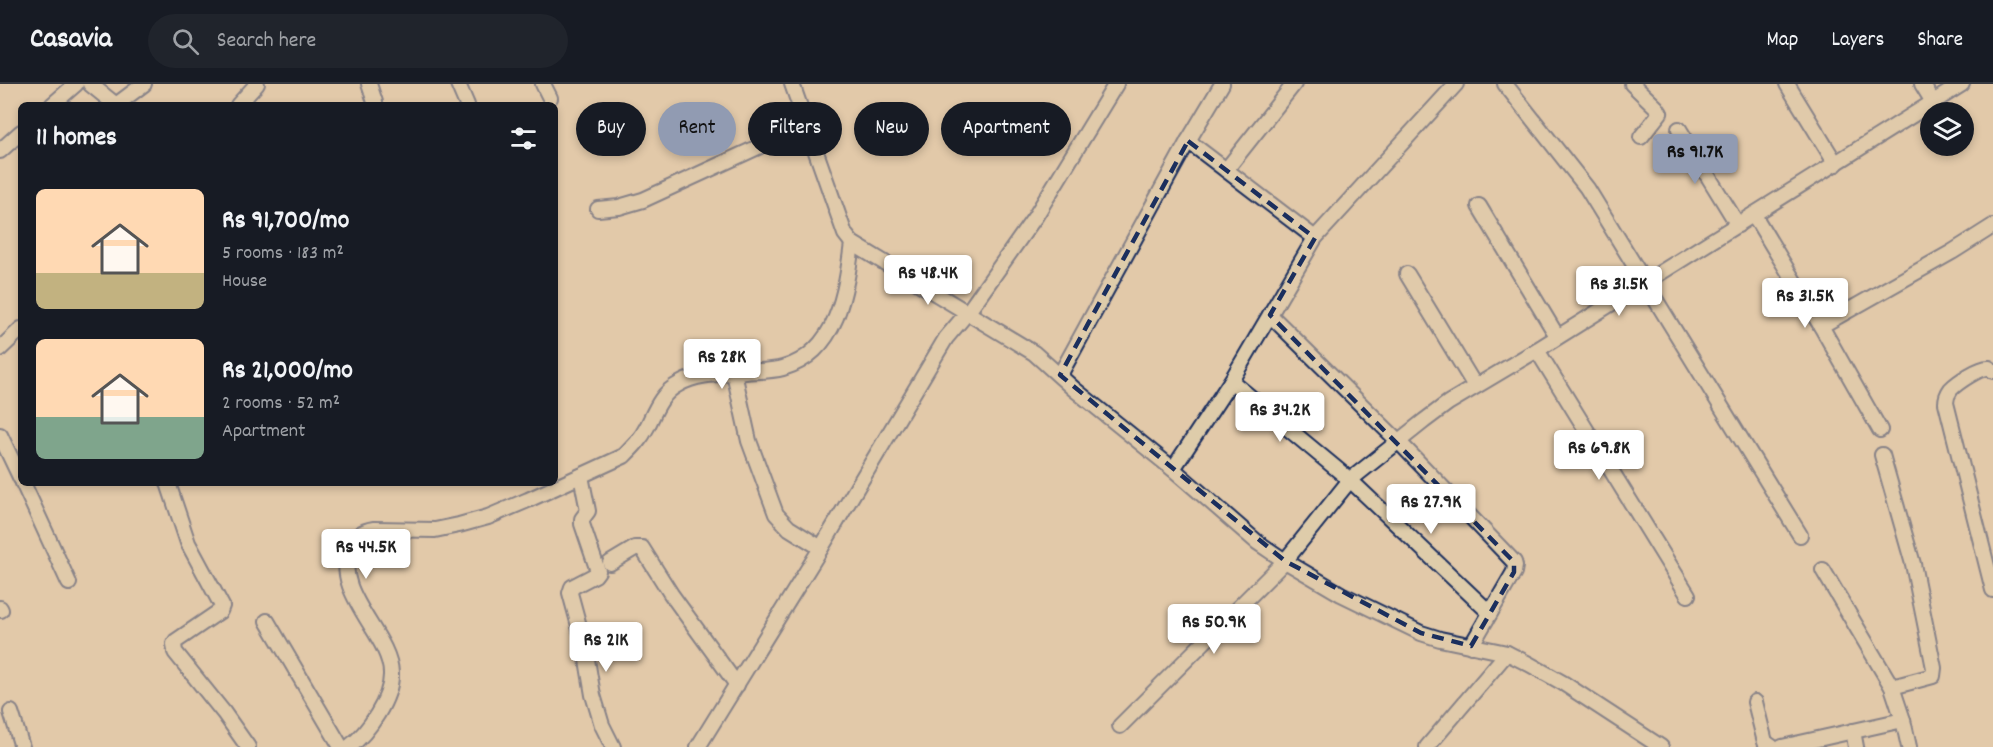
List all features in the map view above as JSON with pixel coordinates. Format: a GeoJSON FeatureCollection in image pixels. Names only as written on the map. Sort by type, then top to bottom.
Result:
{"type":"FeatureCollection","features":[{"type":"Feature","properties":{"kind":"street"},"geometry":{"type":"LineString","coordinates":[[55,102],[76,84]]}},
{"type":"Feature","properties":{"kind":"street"},"geometry":{"type":"LineString","coordinates":[[90,84],[112,102]]}},
{"type":"Feature","properties":{"kind":"street"},"geometry":{"type":"LineString","coordinates":[[120,102],[144,84]]}},
{"type":"Feature","properties":{"kind":"street"},"geometry":{"type":"LineString","coordinates":[[241,102],[257,84]]}},
{"type":"Feature","properties":{"kind":"street"},"geometry":{"type":"LineString","coordinates":[[369,84],[375,102]]}},
{"type":"Feature","properties":{"kind":"street"},"geometry":{"type":"LineString","coordinates":[[458,84],[467,102]]}},
{"type":"Feature","properties":{"kind":"street"},"geometry":{"type":"LineString","coordinates":[[543,84],[550,98]]}},
{"type":"Feature","properties":{"kind":"street"},"geometry":{"type":"LineString","coordinates":[[792,84],[798,102]]}},
{"type":"Feature","properties":{"kind":"street"},"geometry":{"type":"LineString","coordinates":[[698,747],[821,548],[946,338],[968,312],[1035,217],[1116,84]]}},
{"type":"Feature","properties":{"kind":"street"},"geometry":{"type":"LineString","coordinates":[[1060,375],[1188,141],[1222,84]]}},
{"type":"Feature","properties":{"kind":"street"},"geometry":{"type":"LineString","coordinates":[[1226,170],[1294,84]]}},
{"type":"Feature","properties":{"kind":"street"},"geometry":{"type":"LineString","coordinates":[[1173,470],[1231,381],[1315,238],[1456,84]]}},
{"type":"Feature","properties":{"kind":"street"},"geometry":{"type":"LineString","coordinates":[[1505,84],[1587,188],[1800,535]]}},
{"type":"Feature","properties":{"kind":"street"},"geometry":{"type":"LineString","coordinates":[[1632,84],[1656,106],[1660,113],[1641,137]]}},
{"type":"Feature","properties":{"kind":"street"},"geometry":{"type":"LineString","coordinates":[[1787,84],[1836,164]]}},
{"type":"Feature","properties":{"kind":"street"},"geometry":{"type":"LineString","coordinates":[[1922,84],[1933,102],[1962,84]]}},
{"type":"Feature","properties":{"kind":"street"},"geometry":{"type":"LineString","coordinates":[[1120,726],[1285,561],[1350,480],[1398,441],[1448,403],[1537,350],[1920,110]]}},
{"type":"Feature","properties":{"kind":"street"},"geometry":{"type":"LineString","coordinates":[[1679,129],[1738,225]]}},
{"type":"Feature","properties":{"kind":"street"},"geometry":{"type":"LineString","coordinates":[[0,151],[18,135]]}},
{"type":"Feature","properties":{"kind":"street"},"geometry":{"type":"LineString","coordinates":[[1188,141],[1315,238]]}},
{"type":"Feature","properties":{"kind":"street"},"geometry":{"type":"LineString","coordinates":[[598,209],[619,207],[644,200],[748,152]]}},
{"type":"Feature","properties":{"kind":"street"},"geometry":{"type":"LineString","coordinates":[[817,156],[845,234],[852,243],[1034,353],[1257,542],[1341,594],[1421,633],[1507,653],[1563,683],[1661,747]]}},
{"type":"Feature","properties":{"kind":"street"},"geometry":{"type":"LineString","coordinates":[[1479,206],[1557,336]]}},
{"type":"Feature","properties":{"kind":"street"},"geometry":{"type":"LineString","coordinates":[[1754,215],[1880,430]]}},
{"type":"Feature","properties":{"kind":"street"},"geometry":{"type":"LineString","coordinates":[[1821,326],[1952,252],[1993,226]]}},
{"type":"Feature","properties":{"kind":"street"},"geometry":{"type":"LineString","coordinates":[[348,747],[367,731],[376,716],[390,684],[392,672],[384,649],[363,613],[348,576],[348,554],[357,536],[364,531],[374,529],[435,530],[488,517],[611,463],[630,451],[646,429],[658,402],[677,384],[696,378],[781,369],[795,364],[818,346],[830,332],[844,295],[852,243]]}},
{"type":"Feature","properties":{"kind":"street"},"geometry":{"type":"LineString","coordinates":[[1407,274],[1475,386]]}},
{"type":"Feature","properties":{"kind":"street"},"geometry":{"type":"LineString","coordinates":[[1270,315],[1398,441],[1514,562],[1514,572],[1471,646]]}},
{"type":"Feature","properties":{"kind":"street"},"geometry":{"type":"LineString","coordinates":[[0,349],[18,332]]}},
{"type":"Feature","properties":{"kind":"street"},"geometry":{"type":"LineString","coordinates":[[1537,350],[1688,595]]}},
{"type":"Feature","properties":{"kind":"street"},"geometry":{"type":"LineString","coordinates":[[1993,371],[1989,368],[1981,368],[1951,389],[1946,397],[1946,403],[1993,590]]}},
{"type":"Feature","properties":{"kind":"street"},"geometry":{"type":"LineString","coordinates":[[734,373],[749,441],[776,514],[789,528],[821,548]]}},
{"type":"Feature","properties":{"kind":"street"},"geometry":{"type":"LineString","coordinates":[[1231,381],[1350,480],[1490,613]]}},
{"type":"Feature","properties":{"kind":"street"},"geometry":{"type":"LineString","coordinates":[[0,435],[18,473]]}},
{"type":"Feature","properties":{"kind":"street"},"geometry":{"type":"LineString","coordinates":[[1882,455],[1916,576],[1934,673],[1929,678],[1892,687]]}},
{"type":"Feature","properties":{"kind":"street"},"geometry":{"type":"LineString","coordinates":[[581,476],[588,511],[582,519],[582,524],[598,571],[595,575],[572,587],[570,593],[585,648],[593,695],[602,725],[613,747]]}},
{"type":"Feature","properties":{"kind":"street"},"geometry":{"type":"LineString","coordinates":[[24,486],[69,583]]}},
{"type":"Feature","properties":{"kind":"street"},"geometry":{"type":"LineString","coordinates":[[169,486],[188,543],[222,606],[220,611],[176,641],[175,652],[248,747]]}},
{"type":"Feature","properties":{"kind":"street"},"geometry":{"type":"LineString","coordinates":[[610,563],[635,548],[642,548],[671,594],[737,685]]}},
{"type":"Feature","properties":{"kind":"street"},"geometry":{"type":"LineString","coordinates":[[1823,570],[1892,687],[1909,747]]}},
{"type":"Feature","properties":{"kind":"street"},"geometry":{"type":"LineString","coordinates":[[267,621],[341,747]]}},
{"type":"Feature","properties":{"kind":"street"},"geometry":{"type":"LineString","coordinates":[[1427,747],[1507,653]]}},
{"type":"Feature","properties":{"kind":"street"},"geometry":{"type":"LineString","coordinates":[[1755,702],[1765,742],[1772,747]]}},
{"type":"Feature","properties":{"kind":"street"},"geometry":{"type":"LineString","coordinates":[[12,712],[22,747]]}},
{"type":"Feature","properties":{"kind":"street"},"geometry":{"type":"LineString","coordinates":[[1782,747],[1903,720]]}},
{"type":"Feature","properties":{"kind":"street"},"geometry":{"type":"LineString","coordinates":[[1853,731],[1856,747]]}},
{"type":"Feature","properties":{"kind":"highlighted area"},"geometry":{"type":"Polygon","coordinates":[[[1188,141],[1315,238],[1270,315],[1514,562],[1514,572],[1471,646],[1421,633],[1285,561],[1060,375],[1188,141]]]}}]}
